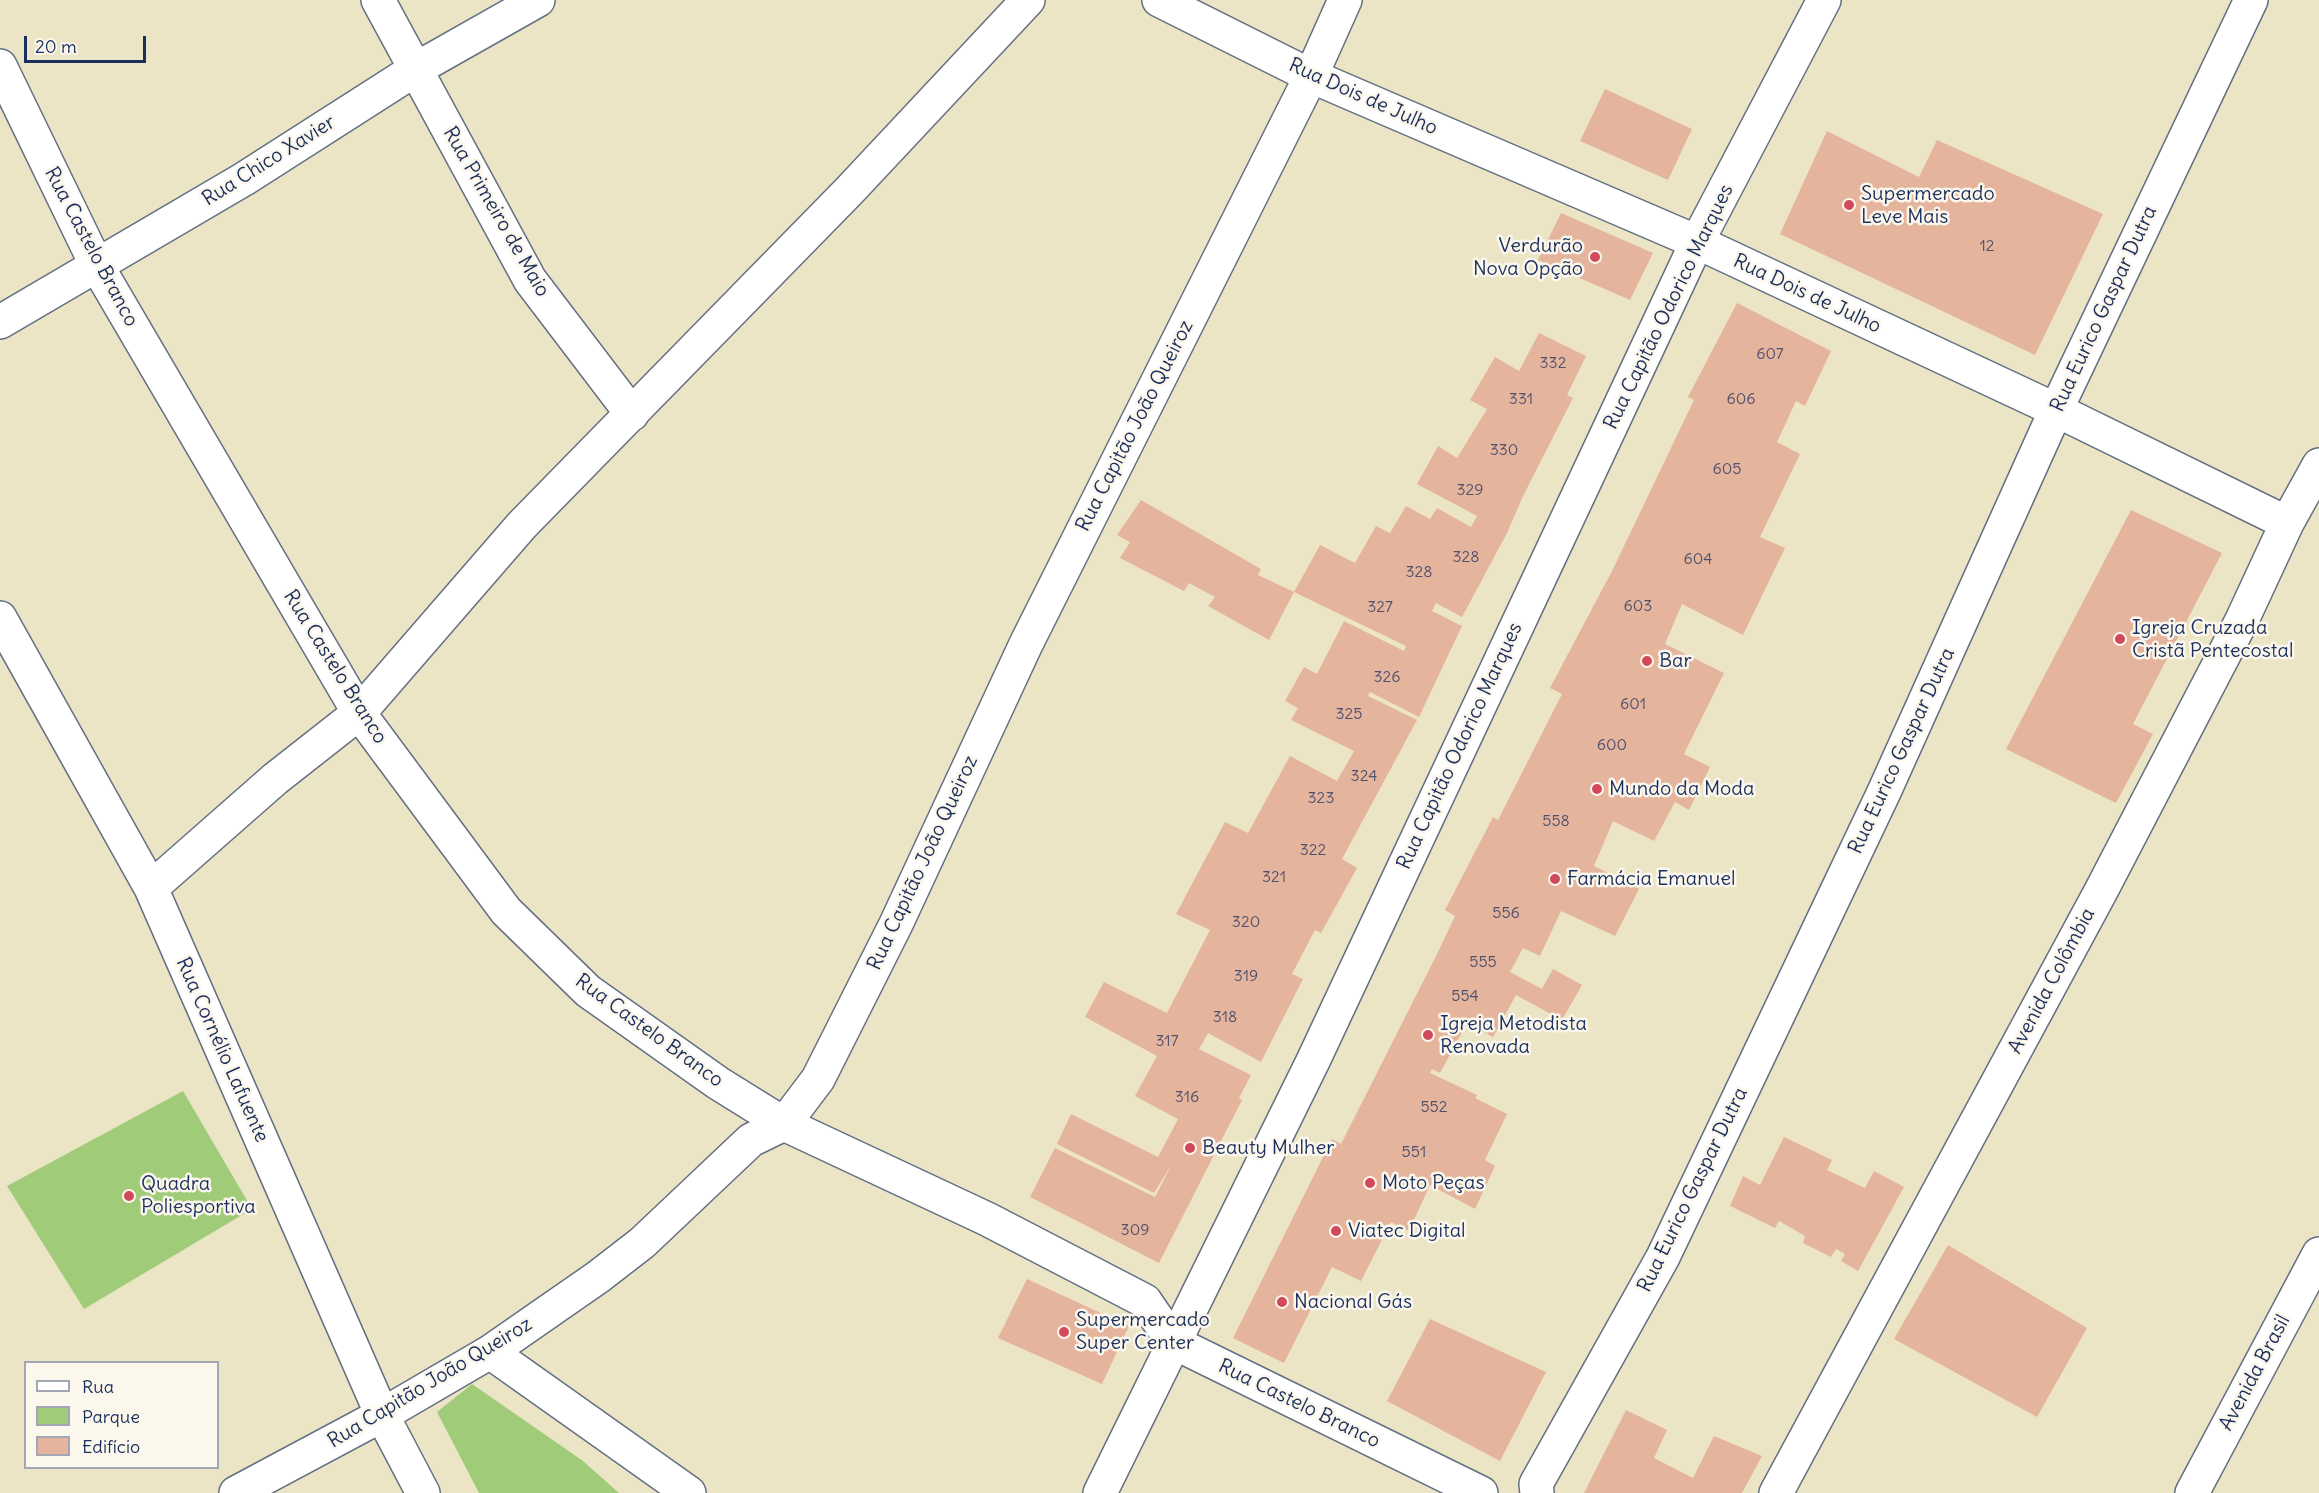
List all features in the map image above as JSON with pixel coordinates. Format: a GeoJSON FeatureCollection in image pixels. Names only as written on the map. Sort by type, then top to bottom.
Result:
{"type":"FeatureCollection","features":[{"type":"Feature","properties":{"kind":"street","name":"Rua Primeiro de Maio"},"geometry":{"type":"LineString","coordinates":[[378,0],[530,280],[632,414]]}},
{"type":"Feature","properties":{"kind":"street","name":"Rua Chico Xavier"},"geometry":{"type":"LineString","coordinates":[[0,322],[244,179],[416,69],[538,0]]}},
{"type":"Feature","properties":{"kind":"street"},"geometry":{"type":"LineString","coordinates":[[151,888],[275,779],[360,713],[522,525],[850,190],[1028,0]]}},
{"type":"Feature","properties":{"kind":"street","name":"Rua Dois de Julho"},"geometry":{"type":"LineString","coordinates":[[1159,0],[1311,76],[1697,242],[2056,410],[2287,522]]}},
{"type":"Feature","properties":{"kind":"street","name":"Rua Capitão João Queiroz"},"geometry":{"type":"LineString","coordinates":[[236,1493],[382,1415],[490,1352],[642,1243],[751,1140],[784,1124],[818,1079],[896,924],[1026,644],[1311,76],[1345,0]]}},
{"type":"Feature","properties":{"kind":"street","name":"Rua Capitão Odorico Marques"},"geometry":{"type":"LineString","coordinates":[[1100,1493],[1312,1061],[1697,242],[1824,0]]}},
{"type":"Feature","properties":{"kind":"street","name":"Rua Eurico Gaspar Dutra"},"geometry":{"type":"LineString","coordinates":[[1537,1493],[1536,1484],[1669,1246],[1884,792],[2056,410],[2251,0]]}},
{"type":"Feature","properties":{"kind":"street","name":"Rua Castelo Branco"},"geometry":{"type":"LineString","coordinates":[[0,66],[96,264],[360,713],[506,911],[588,991],[718,1083],[784,1124],[987,1219],[1145,1301],[1173,1342],[1481,1493]]}},
{"type":"Feature","properties":{"kind":"street","name":"Avenida Colômbia"},"geometry":{"type":"LineString","coordinates":[[1776,1493],[2101,891],[2242,620],[2287,522],[2319,465]]}},
{"type":"Feature","properties":{"kind":"street","name":"Rua Cornélio Lafuente"},"geometry":{"type":"LineString","coordinates":[[0,618],[151,888],[382,1415],[423,1493]]}},
{"type":"Feature","properties":{"kind":"street","name":"Avenida Brasil"},"geometry":{"type":"LineString","coordinates":[[2192,1493],[2319,1254]]}},
{"type":"Feature","properties":{"kind":"street"},"geometry":{"type":"LineString","coordinates":[[490,1352],[689,1493]]}},
{"type":"Feature","properties":{"kind":"green space","name":"Quadra Poliesportiva"},"geometry":{"type":"Polygon","coordinates":[[[183,1091],[252,1209],[84,1309],[7,1186],[183,1091]]]}},
{"type":"Feature","properties":{"kind":"green space"},"geometry":{"type":"Polygon","coordinates":[[[472,1384],[583,1461],[619,1493],[479,1493],[437,1412],[472,1384]]]}},
{"type":"Feature","properties":{"kind":"building"},"geometry":{"type":"Polygon","coordinates":[[[1605,89],[1692,129],[1668,180],[1580,141],[1605,89]]]}},
{"type":"Feature","properties":{"kind":"building"},"geometry":{"type":"Polygon","coordinates":[[[1827,131],[1919,177],[1937,140],[2103,214],[2035,355],[1780,234],[1827,131]]]}},
{"type":"Feature","properties":{"kind":"building","name":"Verdurão Nova Opção"},"geometry":{"type":"Polygon","coordinates":[[[1561,213],[1653,253],[1630,300],[1538,260],[1561,213]]]}},
{"type":"Feature","properties":{"kind":"building"},"geometry":{"type":"Polygon","coordinates":[[[1737,303],[1831,351],[1805,406],[1796,401],[1777,442],[1800,454],[1760,537],[1785,548],[1743,635],[1682,604],[1665,644],[1724,673],[1684,754],[1710,767],[1689,810],[1675,802],[1654,841],[1613,821],[1594,866],[1639,889],[1615,936],[1561,911],[1540,956],[1523,948],[1510,972],[1542,989],[1553,969],[1582,985],[1562,1020],[1516,995],[1493,1037],[1467,1023],[1440,1073],[1432,1069],[1430,1073],[1477,1095],[1475,1098],[1507,1114],[1485,1160],[1495,1166],[1475,1209],[1430,1185],[1409,1231],[1391,1222],[1361,1281],[1332,1267],[1284,1363],[1233,1338],[1332,1139],[1341,1144],[1437,954],[1455,916],[1445,910],[1493,817],[1498,820],[1562,694],[1550,688],[1612,571],[1694,400],[1688,397],[1737,303]]]}},
{"type":"Feature","properties":{"kind":"building"},"geometry":{"type":"Polygon","coordinates":[[[1539,333],[1586,356],[1567,395],[1573,398],[1523,496],[1507,533],[1462,617],[1436,603],[1432,611],[1462,626],[1419,717],[1370,692],[1368,696],[1417,720],[1342,859],[1357,868],[1321,933],[1315,930],[1292,974],[1303,979],[1261,1062],[1208,1033],[1199,1049],[1251,1075],[1239,1098],[1242,1100],[1159,1263],[1030,1197],[1055,1148],[1155,1197],[1172,1164],[1154,1193],[1057,1144],[1071,1114],[1158,1157],[1178,1119],[1135,1096],[1157,1056],[1085,1017],[1104,982],[1167,1013],[1210,930],[1176,914],[1225,822],[1248,833],[1290,756],[1337,781],[1354,751],[1291,720],[1298,708],[1285,701],[1304,667],[1317,674],[1344,621],[1404,651],[1406,646],[1294,592],[1320,545],[1355,563],[1376,526],[1390,533],[1406,506],[1430,519],[1437,508],[1471,527],[1477,516],[1417,484],[1438,446],[1457,458],[1487,409],[1470,400],[1495,357],[1519,371],[1539,333]]]}},
{"type":"Feature","properties":{"kind":"building"},"geometry":{"type":"Polygon","coordinates":[[[1141,500],[1261,569],[1258,575],[1294,592],[1269,640],[1208,606],[1215,597],[1189,583],[1184,591],[1120,558],[1130,542],[1117,535],[1141,500]]]}},
{"type":"Feature","properties":{"kind":"building","name":"Igreja Cruzada Cristã Pentecostal"},"geometry":{"type":"Polygon","coordinates":[[[2131,510],[2222,553],[2133,724],[2153,734],[2116,803],[2006,749],[2131,510]]]}},
{"type":"Feature","properties":{"kind":"building"},"geometry":{"type":"Polygon","coordinates":[[[1784,1137],[1832,1160],[1827,1170],[1865,1188],[1874,1171],[1904,1187],[1858,1271],[1841,1261],[1845,1254],[1836,1249],[1831,1257],[1803,1243],[1805,1236],[1779,1221],[1775,1228],[1730,1206],[1743,1176],[1760,1185],[1784,1137]]]}},
{"type":"Feature","properties":{"kind":"building"},"geometry":{"type":"Polygon","coordinates":[[[1948,1245],[2087,1328],[2037,1417],[1894,1339],[1948,1245]]]}},
{"type":"Feature","properties":{"kind":"building","name":"Supermercado Super Center"},"geometry":{"type":"Polygon","coordinates":[[[1027,1279],[1129,1326],[1102,1384],[998,1338],[1027,1279]]]}},
{"type":"Feature","properties":{"kind":"building"},"geometry":{"type":"Polygon","coordinates":[[[1430,1319],[1546,1372],[1500,1461],[1387,1401],[1430,1319]]]}},
{"type":"Feature","properties":{"kind":"building"},"geometry":{"type":"Polygon","coordinates":[[[1626,1410],[1667,1430],[1654,1458],[1693,1478],[1714,1436],[1762,1456],[1742,1493],[1584,1493],[1626,1410]]]}},
{"type":"Feature","properties":{"kind":"place","name":"Supermercado Leve Mais"},"geometry":{"type":"Point","coordinates":[1849,205]}},
{"type":"Feature","properties":{"kind":"place","name":"Verdurão Nova Opção"},"geometry":{"type":"Point","coordinates":[1595,257]}},
{"type":"Feature","properties":{"kind":"place","name":"Igreja Cruzada Cristã Pentecostal"},"geometry":{"type":"Point","coordinates":[2120,639]}},
{"type":"Feature","properties":{"kind":"place","name":"Bar"},"geometry":{"type":"Point","coordinates":[1647,661]}},
{"type":"Feature","properties":{"kind":"place","name":"Mundo da Moda"},"geometry":{"type":"Point","coordinates":[1597,789]}},
{"type":"Feature","properties":{"kind":"place","name":"Farmácia Emanuel"},"geometry":{"type":"Point","coordinates":[1555,879]}},
{"type":"Feature","properties":{"kind":"place","name":"Igreja Metodista Renovada"},"geometry":{"type":"Point","coordinates":[1428,1035]}},
{"type":"Feature","properties":{"kind":"place","name":"Beauty Mulher"},"geometry":{"type":"Point","coordinates":[1190,1148]}},
{"type":"Feature","properties":{"kind":"place","name":"Moto Peças"},"geometry":{"type":"Point","coordinates":[1370,1183]}},
{"type":"Feature","properties":{"kind":"place","name":"Quadra Poliesportiva"},"geometry":{"type":"Point","coordinates":[129,1196]}},
{"type":"Feature","properties":{"kind":"place","name":"Viatec Digital"},"geometry":{"type":"Point","coordinates":[1336,1231]}},
{"type":"Feature","properties":{"kind":"place","name":"Nacional Gás"},"geometry":{"type":"Point","coordinates":[1282,1302]}},
{"type":"Feature","properties":{"kind":"place","name":"Supermercado Super Center"},"geometry":{"type":"Point","coordinates":[1064,1332]}}]}
